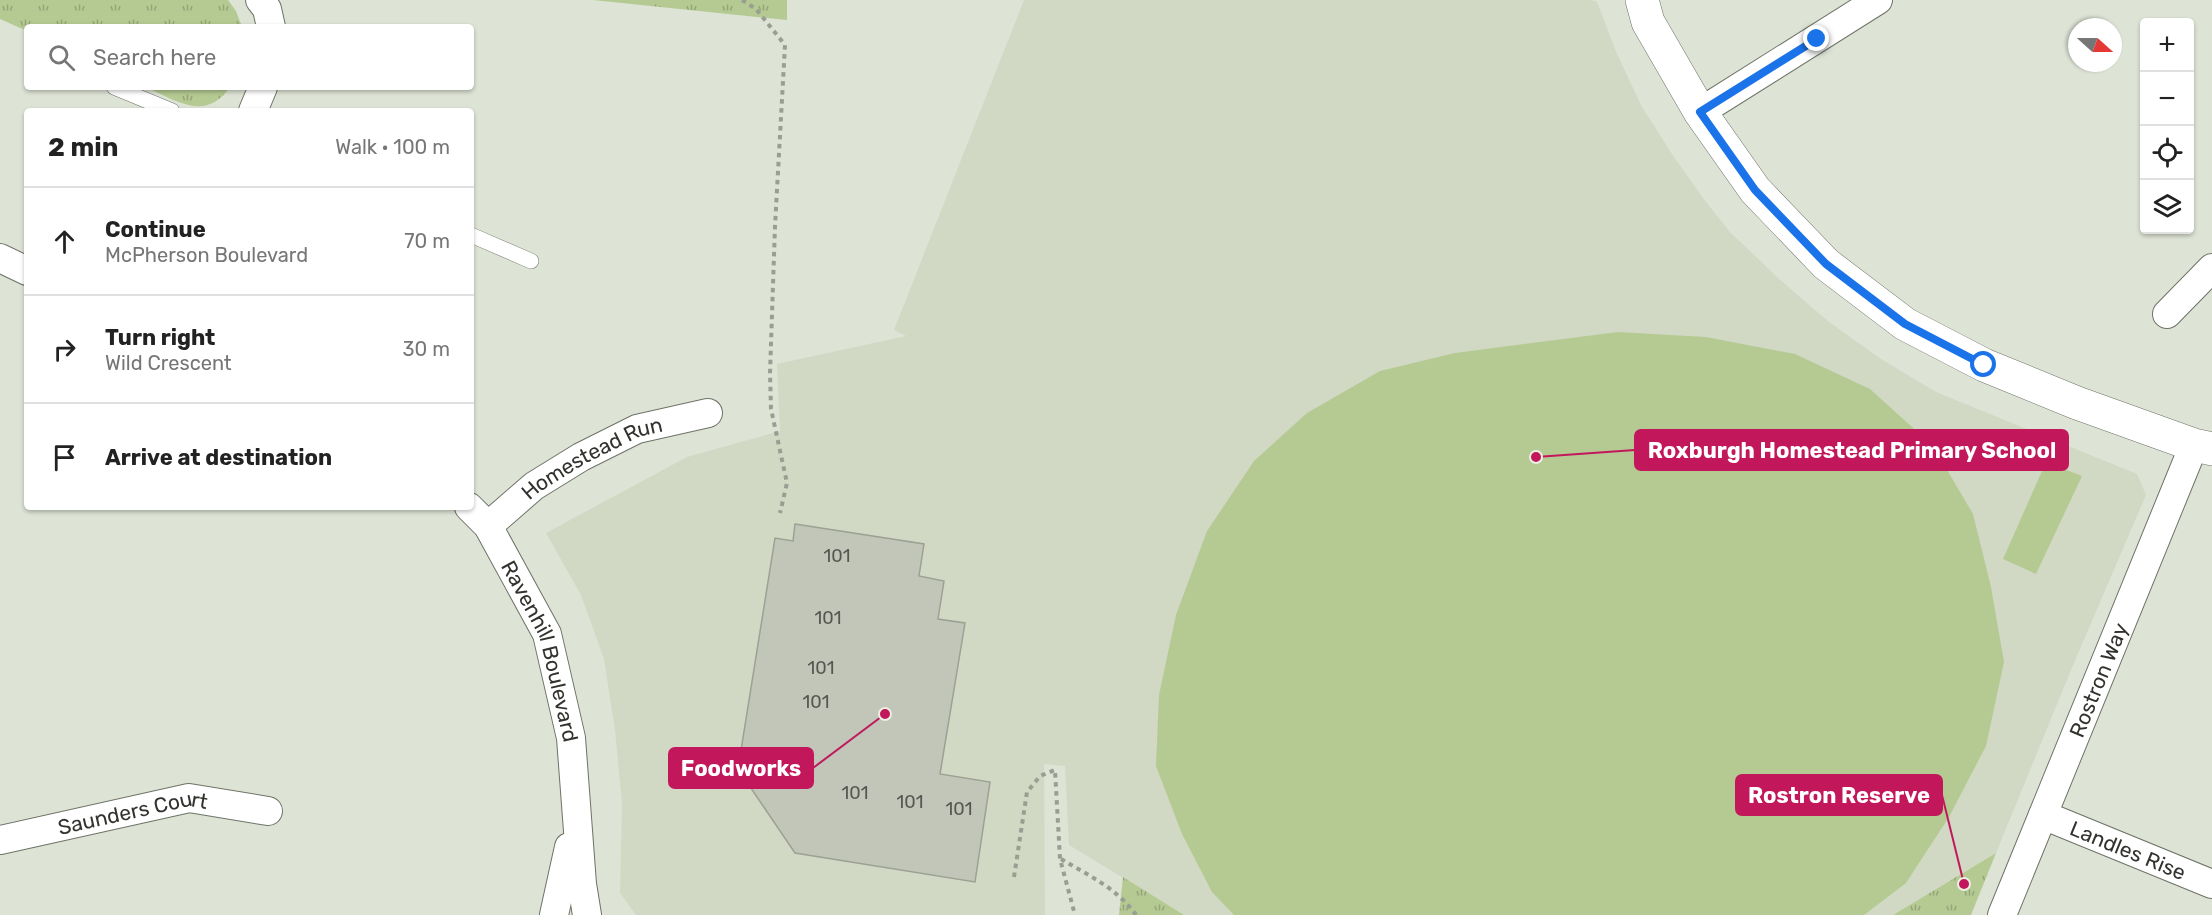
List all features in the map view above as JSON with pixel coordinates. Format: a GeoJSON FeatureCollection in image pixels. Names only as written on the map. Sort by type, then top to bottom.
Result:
{"type":"FeatureCollection","features":[{"type":"Feature","properties":{"kind":"street"},"geometry":{"type":"LineString","coordinates":[[1642,0],[1648,22],[1700,112],[1755,190],[1818,256],[1905,324],[1984,365],[2077,403],[2203,448]]}},
{"type":"Feature","properties":{"kind":"street"},"geometry":{"type":"LineString","coordinates":[[1700,112],[1878,0]]}},
{"type":"Feature","properties":{"kind":"street"},"geometry":{"type":"LineString","coordinates":[[254,108],[262,90]]}},
{"type":"Feature","properties":{"kind":"street"},"geometry":{"type":"LineString","coordinates":[[0,259],[24,270]]}},
{"type":"Feature","properties":{"kind":"street"},"geometry":{"type":"LineString","coordinates":[[2167,314],[2212,268]]}},
{"type":"Feature","properties":{"kind":"street","name":"Homestead Run"},"geometry":{"type":"LineString","coordinates":[[478,517],[581,457],[637,429],[708,413]]}},
{"type":"Feature","properties":{"kind":"street","name":"Rostron Way"},"geometry":{"type":"LineString","coordinates":[[2002,915],[2043,815],[2203,448]]}},
{"type":"Feature","properties":{"kind":"street","name":"Ravenhill Boulevard"},"geometry":{"type":"LineString","coordinates":[[478,517],[547,634],[571,738],[582,884],[587,915]]}},
{"type":"Feature","properties":{"kind":"street","name":"Saunders Court"},"geometry":{"type":"LineString","coordinates":[[0,840],[189,798],[268,811]]}},
{"type":"Feature","properties":{"kind":"street","name":"Ravenhill Boulevard"},"geometry":{"type":"LineString","coordinates":[[554,915],[577,809]]}},
{"type":"Feature","properties":{"kind":"street","name":"Landles Rise"},"geometry":{"type":"LineString","coordinates":[[2043,815],[2212,884]]}},
{"type":"Feature","properties":{"kind":"lane"},"geometry":{"type":"LineString","coordinates":[[121,90],[165,108]]}},
{"type":"Feature","properties":{"kind":"lane"},"geometry":{"type":"LineString","coordinates":[[474,236],[531,261]]}},
{"type":"Feature","properties":{"kind":"path"},"geometry":{"type":"LineString","coordinates":[[742,0],[756,9],[785,45],[770,373],[771,409],[787,483],[780,513]]}},
{"type":"Feature","properties":{"kind":"path"},"geometry":{"type":"LineString","coordinates":[[1014,877],[1026,792],[1040,776],[1055,771],[1060,859],[1075,915]]}},
{"type":"Feature","properties":{"kind":"path"},"geometry":{"type":"LineString","coordinates":[[1060,859],[1103,884],[1129,904],[1136,915]]}},
{"type":"Feature","properties":{"kind":"shaded area"},"geometry":{"type":"Polygon","coordinates":[[[1024,0],[1591,0],[1597,2],[1617,54],[1642,107],[1672,154],[1729,231],[1778,278],[1829,322],[1881,359],[1936,392],[2137,474],[2146,495],[1996,853],[1893,915],[1184,915],[1069,845],[1065,766],[1044,764],[1045,915],[636,915],[620,893],[622,804],[615,730],[604,659],[581,595],[546,533],[687,457],[780,431],[777,364],[906,336],[894,330],[1024,0]]]}},
{"type":"Feature","properties":{"kind":"green space"},"geometry":{"type":"Polygon","coordinates":[[[0,0],[228,0],[236,11],[241,24],[24,24],[24,30],[0,19],[0,0]]]}},
{"type":"Feature","properties":{"kind":"green space"},"geometry":{"type":"Polygon","coordinates":[[[593,0],[787,0],[787,20],[593,0]]]}},
{"type":"Feature","properties":{"kind":"green space"},"geometry":{"type":"Polygon","coordinates":[[[152,90],[228,90],[221,98],[211,104],[201,106],[168,98],[152,90]]]}},
{"type":"Feature","properties":{"kind":"green space"},"geometry":{"type":"Polygon","coordinates":[[[1618,332],[1706,337],[1795,354],[1870,389],[1933,446],[1973,514],[1991,587],[2004,662],[1986,746],[1949,817],[1906,883],[1864,915],[1234,915],[1212,892],[1182,834],[1156,766],[1159,695],[1176,615],[1207,531],[1254,461],[1307,413],[1380,371],[1455,353],[1618,332]]]}},
{"type":"Feature","properties":{"kind":"green space"},"geometry":{"type":"Polygon","coordinates":[[[2046,462],[2082,476],[2036,574],[2003,559],[2046,462]]]}},
{"type":"Feature","properties":{"kind":"green space"},"geometry":{"type":"Polygon","coordinates":[[[1996,853],[1971,915],[1893,915],[1996,853]]]}},
{"type":"Feature","properties":{"kind":"green space"},"geometry":{"type":"Polygon","coordinates":[[[1123,877],[1184,915],[1119,915],[1123,877]]]}},
{"type":"Feature","properties":{"kind":"building"},"geometry":{"type":"Polygon","coordinates":[[[795,524],[924,544],[919,576],[944,581],[938,619],[965,623],[940,774],[990,782],[975,882],[795,853],[738,769],[775,538],[793,541],[795,524]]]}},
{"type":"Feature","properties":{"kind":"place","name":"Roxburgh Homestead Primary School"},"geometry":{"type":"Point","coordinates":[1536,457]}},
{"type":"Feature","properties":{"kind":"place","name":"Foodworks"},"geometry":{"type":"Point","coordinates":[885,714]}},
{"type":"Feature","properties":{"kind":"place","name":"Rostron Reserve"},"geometry":{"type":"Point","coordinates":[1964,884]}},
{"type":"Feature","properties":{"kind":"route"},"geometry":{"type":"LineString","coordinates":[[1817,39],[1700,112],[1755,190],[1826,264],[1905,324],[1984,365]]}}]}
